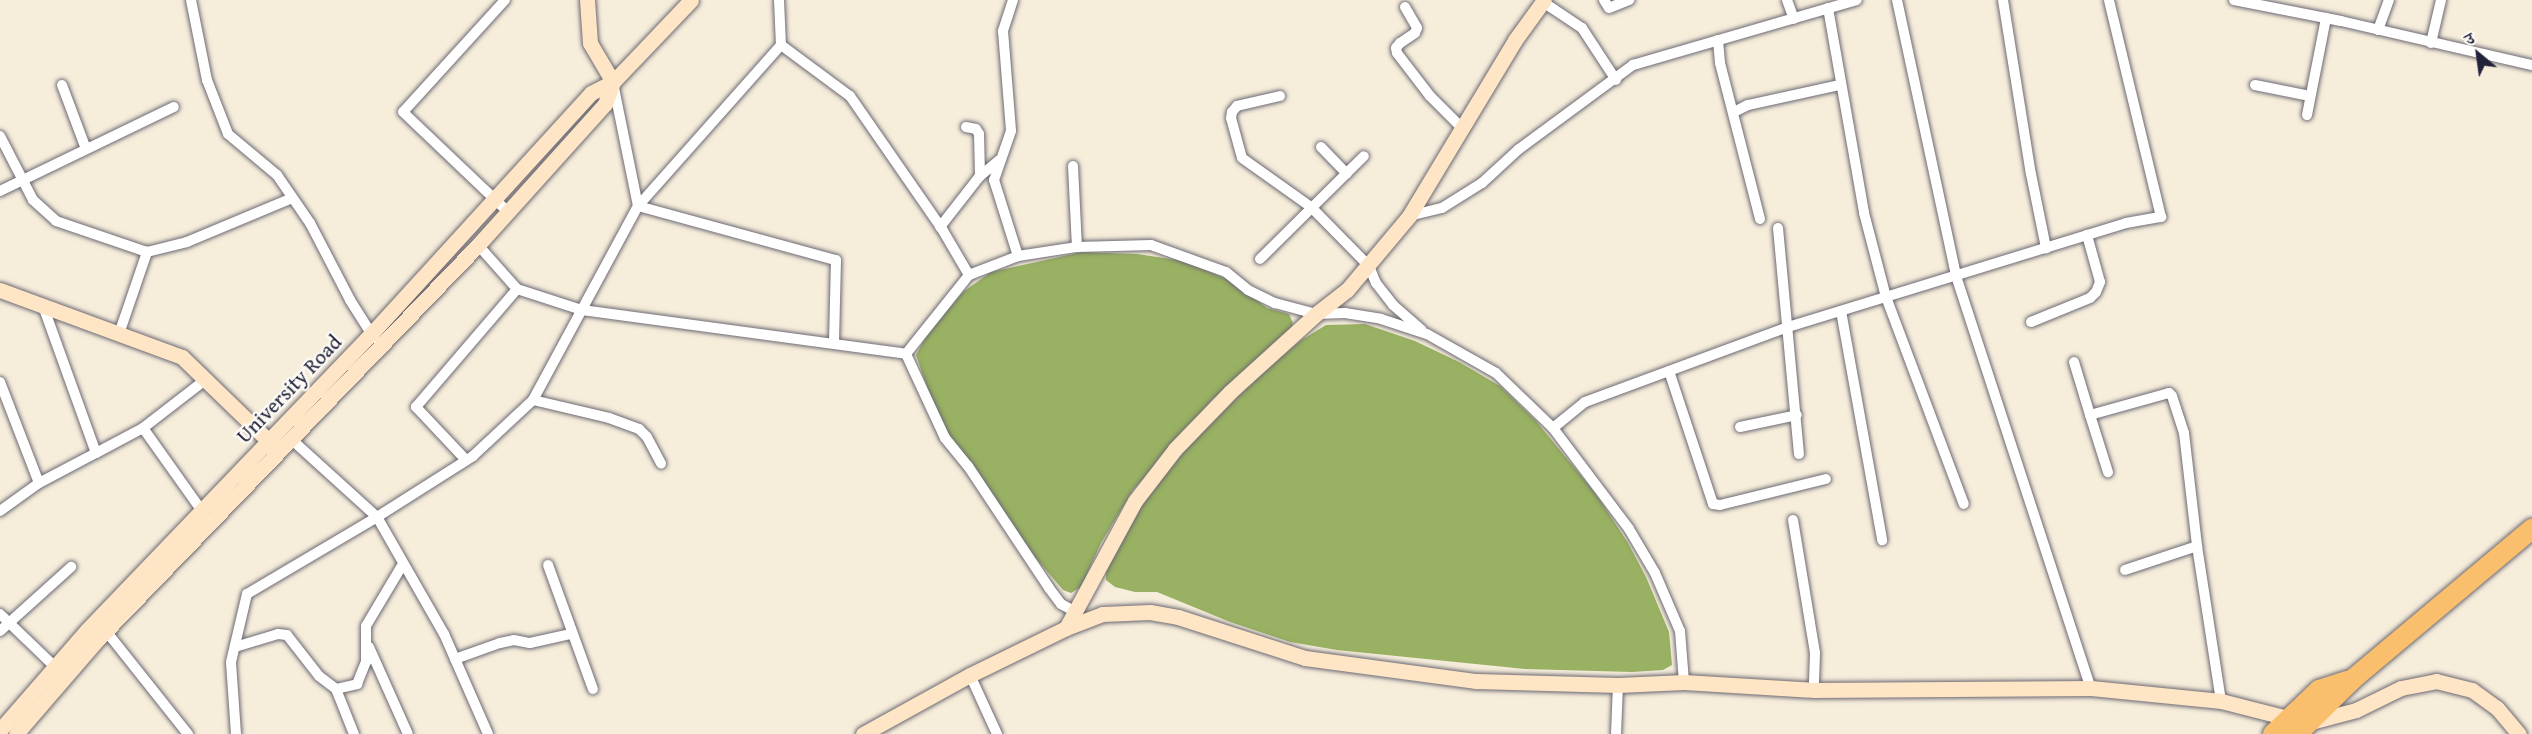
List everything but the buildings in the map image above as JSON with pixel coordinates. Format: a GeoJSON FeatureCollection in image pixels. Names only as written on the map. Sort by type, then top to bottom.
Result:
{"type":"FeatureCollection","features":[{"type":"Feature","properties":{"kind":"highway"},"geometry":{"type":"LineString","coordinates":[[2291,728],[2319,690],[2353,679],[2532,529]]}},
{"type":"Feature","properties":{"kind":"street"},"geometry":{"type":"LineString","coordinates":[[191,0],[207,80],[228,134],[276,175],[310,223],[376,340]]}},
{"type":"Feature","properties":{"kind":"street"},"geometry":{"type":"LineString","coordinates":[[505,0],[403,112],[508,212]]}},
{"type":"Feature","properties":{"kind":"street"},"geometry":{"type":"LineString","coordinates":[[587,0],[590,43],[613,82],[638,206]]}},
{"type":"Feature","properties":{"kind":"street","name":"University Road"},"geometry":{"type":"LineString","coordinates":[[16,734],[106,631],[292,440],[495,199],[591,93],[613,82],[691,0]]}},
{"type":"Feature","properties":{"kind":"street"},"geometry":{"type":"LineString","coordinates":[[237,733],[231,662],[246,594],[377,517],[466,460],[533,400],[638,206],[781,45],[778,0]]}},
{"type":"Feature","properties":{"kind":"street"},"geometry":{"type":"LineString","coordinates":[[1013,0],[1003,31],[1011,131],[994,180],[1018,256]]}},
{"type":"Feature","properties":{"kind":"street"},"geometry":{"type":"LineString","coordinates":[[1604,0],[1609,8],[1629,0]]}},
{"type":"Feature","properties":{"kind":"street"},"geometry":{"type":"LineString","coordinates":[[1787,0],[1794,19]]}},
{"type":"Feature","properties":{"kind":"street"},"geometry":{"type":"LineString","coordinates":[[1409,216],[1442,208],[1482,183],[1519,149],[1616,80],[1633,65],[1857,0]]}},
{"type":"Feature","properties":{"kind":"street"},"geometry":{"type":"LineString","coordinates":[[1897,0],[1956,276],[2091,688]]}},
{"type":"Feature","properties":{"kind":"street"},"geometry":{"type":"LineString","coordinates":[[2003,0],[2031,174],[2046,248]]}},
{"type":"Feature","properties":{"kind":"street"},"geometry":{"type":"LineString","coordinates":[[1553,429],[1585,402],[1788,327],[2126,224],[2161,218],[2109,0]]}},
{"type":"Feature","properties":{"kind":"street"},"geometry":{"type":"LineString","coordinates":[[2234,0],[2326,18],[2532,65]]}},
{"type":"Feature","properties":{"kind":"street"},"geometry":{"type":"LineString","coordinates":[[2378,30],[2389,0]]}},
{"type":"Feature","properties":{"kind":"street"},"geometry":{"type":"LineString","coordinates":[[2431,43],[2441,0]]}},
{"type":"Feature","properties":{"kind":"street"},"geometry":{"type":"LineString","coordinates":[[1066,628],[1135,501],[1175,449],[1230,392],[1316,314],[1347,290],[1409,216],[1515,40],[1543,1],[1582,28],[1616,80]]}},
{"type":"Feature","properties":{"kind":"street"},"geometry":{"type":"LineString","coordinates":[[1405,7],[1417,28],[1415,33],[1396,48],[1397,53],[1430,96],[1461,127]]}},
{"type":"Feature","properties":{"kind":"street"},"geometry":{"type":"LineString","coordinates":[[1828,8],[1864,213],[1886,297],[1948,456],[1964,504]]}},
{"type":"Feature","properties":{"kind":"street"},"geometry":{"type":"LineString","coordinates":[[2307,115],[2326,18]]}},
{"type":"Feature","properties":{"kind":"street"},"geometry":{"type":"LineString","coordinates":[[1718,40],[1720,63],[1760,219]]}},
{"type":"Feature","properties":{"kind":"street"},"geometry":{"type":"LineString","coordinates":[[781,45],[850,96],[940,227],[969,275]]}},
{"type":"Feature","properties":{"kind":"street","name":"University Road"},"geometry":{"type":"LineString","coordinates":[[0,730],[55,667],[267,440],[478,245],[605,104],[613,82]]}},
{"type":"Feature","properties":{"kind":"street"},"geometry":{"type":"LineString","coordinates":[[62,85],[86,149]]}},
{"type":"Feature","properties":{"kind":"street"},"geometry":{"type":"LineString","coordinates":[[1734,112],[1748,105],[1840,85]]}},
{"type":"Feature","properties":{"kind":"street"},"geometry":{"type":"LineString","coordinates":[[2255,85],[2310,96]]}},
{"type":"Feature","properties":{"kind":"street"},"geometry":{"type":"LineString","coordinates":[[1280,96],[1237,106],[1232,112],[1231,118],[1242,158],[1311,207],[1369,266],[1376,283],[1393,305],[1427,334]]}},
{"type":"Feature","properties":{"kind":"street"},"geometry":{"type":"LineString","coordinates":[[0,191],[174,107]]}},
{"type":"Feature","properties":{"kind":"street"},"geometry":{"type":"LineString","coordinates":[[966,127],[976,129],[979,134],[980,176]]}},
{"type":"Feature","properties":{"kind":"street"},"geometry":{"type":"LineString","coordinates":[[0,136],[21,181],[33,200],[56,221],[147,252],[187,242],[292,198]]}},
{"type":"Feature","properties":{"kind":"street"},"geometry":{"type":"LineString","coordinates":[[1321,147],[1347,174]]}},
{"type":"Feature","properties":{"kind":"street"},"geometry":{"type":"LineString","coordinates":[[1260,259],[1364,156]]}},
{"type":"Feature","properties":{"kind":"street"},"geometry":{"type":"LineString","coordinates":[[940,227],[980,176],[1001,159]]}},
{"type":"Feature","properties":{"kind":"street"},"geometry":{"type":"LineString","coordinates":[[1073,166],[1077,247]]}},
{"type":"Feature","properties":{"kind":"street"},"geometry":{"type":"LineString","coordinates":[[638,206],[836,260],[834,343]]}},
{"type":"Feature","properties":{"kind":"street"},"geometry":{"type":"LineString","coordinates":[[1778,228],[1799,454]]}},
{"type":"Feature","properties":{"kind":"street"},"geometry":{"type":"LineString","coordinates":[[2031,322],[2090,298],[2096,292],[2100,282],[2087,236]]}},
{"type":"Feature","properties":{"kind":"street"},"geometry":{"type":"LineString","coordinates":[[478,245],[517,289],[582,309],[906,354]]}},
{"type":"Feature","properties":{"kind":"street"},"geometry":{"type":"LineString","coordinates":[[906,354],[969,275],[1018,256],[1077,247],[1151,245],[1226,272],[1248,290],[1275,303],[1316,314],[1345,313],[1381,318],[1427,334],[1496,373],[1553,429],[1629,529],[1655,573],[1680,631],[1684,682]]}},
{"type":"Feature","properties":{"kind":"street"},"geometry":{"type":"LineString","coordinates":[[119,334],[147,252]]}},
{"type":"Feature","properties":{"kind":"street"},"geometry":{"type":"LineString","coordinates":[[466,460],[416,407],[517,289]]}},
{"type":"Feature","properties":{"kind":"street"},"geometry":{"type":"LineString","coordinates":[[0,290],[182,357],[281,452]]}},
{"type":"Feature","properties":{"kind":"street"},"geometry":{"type":"LineString","coordinates":[[43,306],[96,453]]}},
{"type":"Feature","properties":{"kind":"street"},"geometry":{"type":"LineString","coordinates":[[1841,311],[1882,540]]}},
{"type":"Feature","properties":{"kind":"street"},"geometry":{"type":"LineString","coordinates":[[906,354],[945,438],[968,466],[1049,588],[1061,604],[1074,611]]}},
{"type":"Feature","properties":{"kind":"street"},"geometry":{"type":"LineString","coordinates":[[2074,362],[2108,472]]}},
{"type":"Feature","properties":{"kind":"street"},"geometry":{"type":"LineString","coordinates":[[1669,371],[1713,504],[1720,505],[1826,479]]}},
{"type":"Feature","properties":{"kind":"street"},"geometry":{"type":"LineString","coordinates":[[0,511],[39,483],[142,428],[205,380]]}},
{"type":"Feature","properties":{"kind":"street"},"geometry":{"type":"LineString","coordinates":[[0,384],[39,483]]}},
{"type":"Feature","properties":{"kind":"street"},"geometry":{"type":"LineString","coordinates":[[2091,415],[2169,393],[2172,396],[2184,433],[2197,546],[2221,701]]}},
{"type":"Feature","properties":{"kind":"street"},"geometry":{"type":"LineString","coordinates":[[533,400],[609,418],[639,429],[647,437],[661,462]]}},
{"type":"Feature","properties":{"kind":"street"},"geometry":{"type":"LineString","coordinates":[[1740,427],[1797,415]]}},
{"type":"Feature","properties":{"kind":"street"},"geometry":{"type":"LineString","coordinates":[[142,428],[202,511]]}},
{"type":"Feature","properties":{"kind":"street"},"geometry":{"type":"LineString","coordinates":[[292,440],[377,517],[455,659],[488,734]]}},
{"type":"Feature","properties":{"kind":"street"},"geometry":{"type":"LineString","coordinates":[[1793,520],[1815,653],[1814,690]]}},
{"type":"Feature","properties":{"kind":"street"},"geometry":{"type":"LineString","coordinates":[[2125,570],[2197,546]]}},
{"type":"Feature","properties":{"kind":"street"},"geometry":{"type":"LineString","coordinates":[[336,689],[357,684],[366,662],[368,644],[366,626],[403,564]]}},
{"type":"Feature","properties":{"kind":"street"},"geometry":{"type":"LineString","coordinates":[[548,564],[571,634],[593,689]]}},
{"type":"Feature","properties":{"kind":"street"},"geometry":{"type":"LineString","coordinates":[[0,631],[4,618],[71,567]]}},
{"type":"Feature","properties":{"kind":"street"},"geometry":{"type":"LineString","coordinates":[[863,734],[970,675],[1066,628],[1102,615],[1150,612],[1178,617],[1305,658],[1476,681],[1618,685],[1684,682],[1814,690],[2091,688],[2221,701],[2291,728],[2356,710],[2401,688],[2436,681],[2472,690],[2497,708],[2519,734]]}},
{"type":"Feature","properties":{"kind":"street"},"geometry":{"type":"LineString","coordinates":[[4,618],[55,667]]}},
{"type":"Feature","properties":{"kind":"street"},"geometry":{"type":"LineString","coordinates":[[106,631],[188,734]]}},
{"type":"Feature","properties":{"kind":"street"},"geometry":{"type":"LineString","coordinates":[[235,647],[278,634],[287,635],[319,676],[336,689],[354,734]]}},
{"type":"Feature","properties":{"kind":"street"},"geometry":{"type":"LineString","coordinates":[[455,659],[500,642],[514,640],[530,643],[571,634]]}},
{"type":"Feature","properties":{"kind":"street"},"geometry":{"type":"LineString","coordinates":[[368,644],[408,734]]}},
{"type":"Feature","properties":{"kind":"street"},"geometry":{"type":"LineString","coordinates":[[970,675],[997,734]]}},
{"type":"Feature","properties":{"kind":"street"},"geometry":{"type":"LineString","coordinates":[[1616,734],[1618,685]]}},
{"type":"Feature","properties":{"kind":"green space"},"geometry":{"type":"Polygon","coordinates":[[[1082,252],[1137,254],[1184,261],[1231,281],[1267,308],[1289,314],[1293,323],[1290,333],[1213,399],[1133,490],[1101,543],[1081,587],[1071,593],[1063,590],[1034,556],[973,465],[950,436],[933,404],[916,355],[928,333],[963,292],[991,272],[1082,252]]]}},
{"type":"Feature","properties":{"kind":"green space"},"geometry":{"type":"Polygon","coordinates":[[[1365,324],[1415,341],[1459,362],[1500,386],[1536,421],[1596,494],[1628,543],[1646,577],[1669,632],[1672,665],[1663,670],[1632,672],[1525,669],[1337,650],[1290,642],[1230,622],[1157,592],[1135,592],[1115,587],[1106,580],[1106,564],[1116,543],[1156,482],[1183,451],[1259,376],[1300,341],[1326,325],[1365,324]]]}}]}
